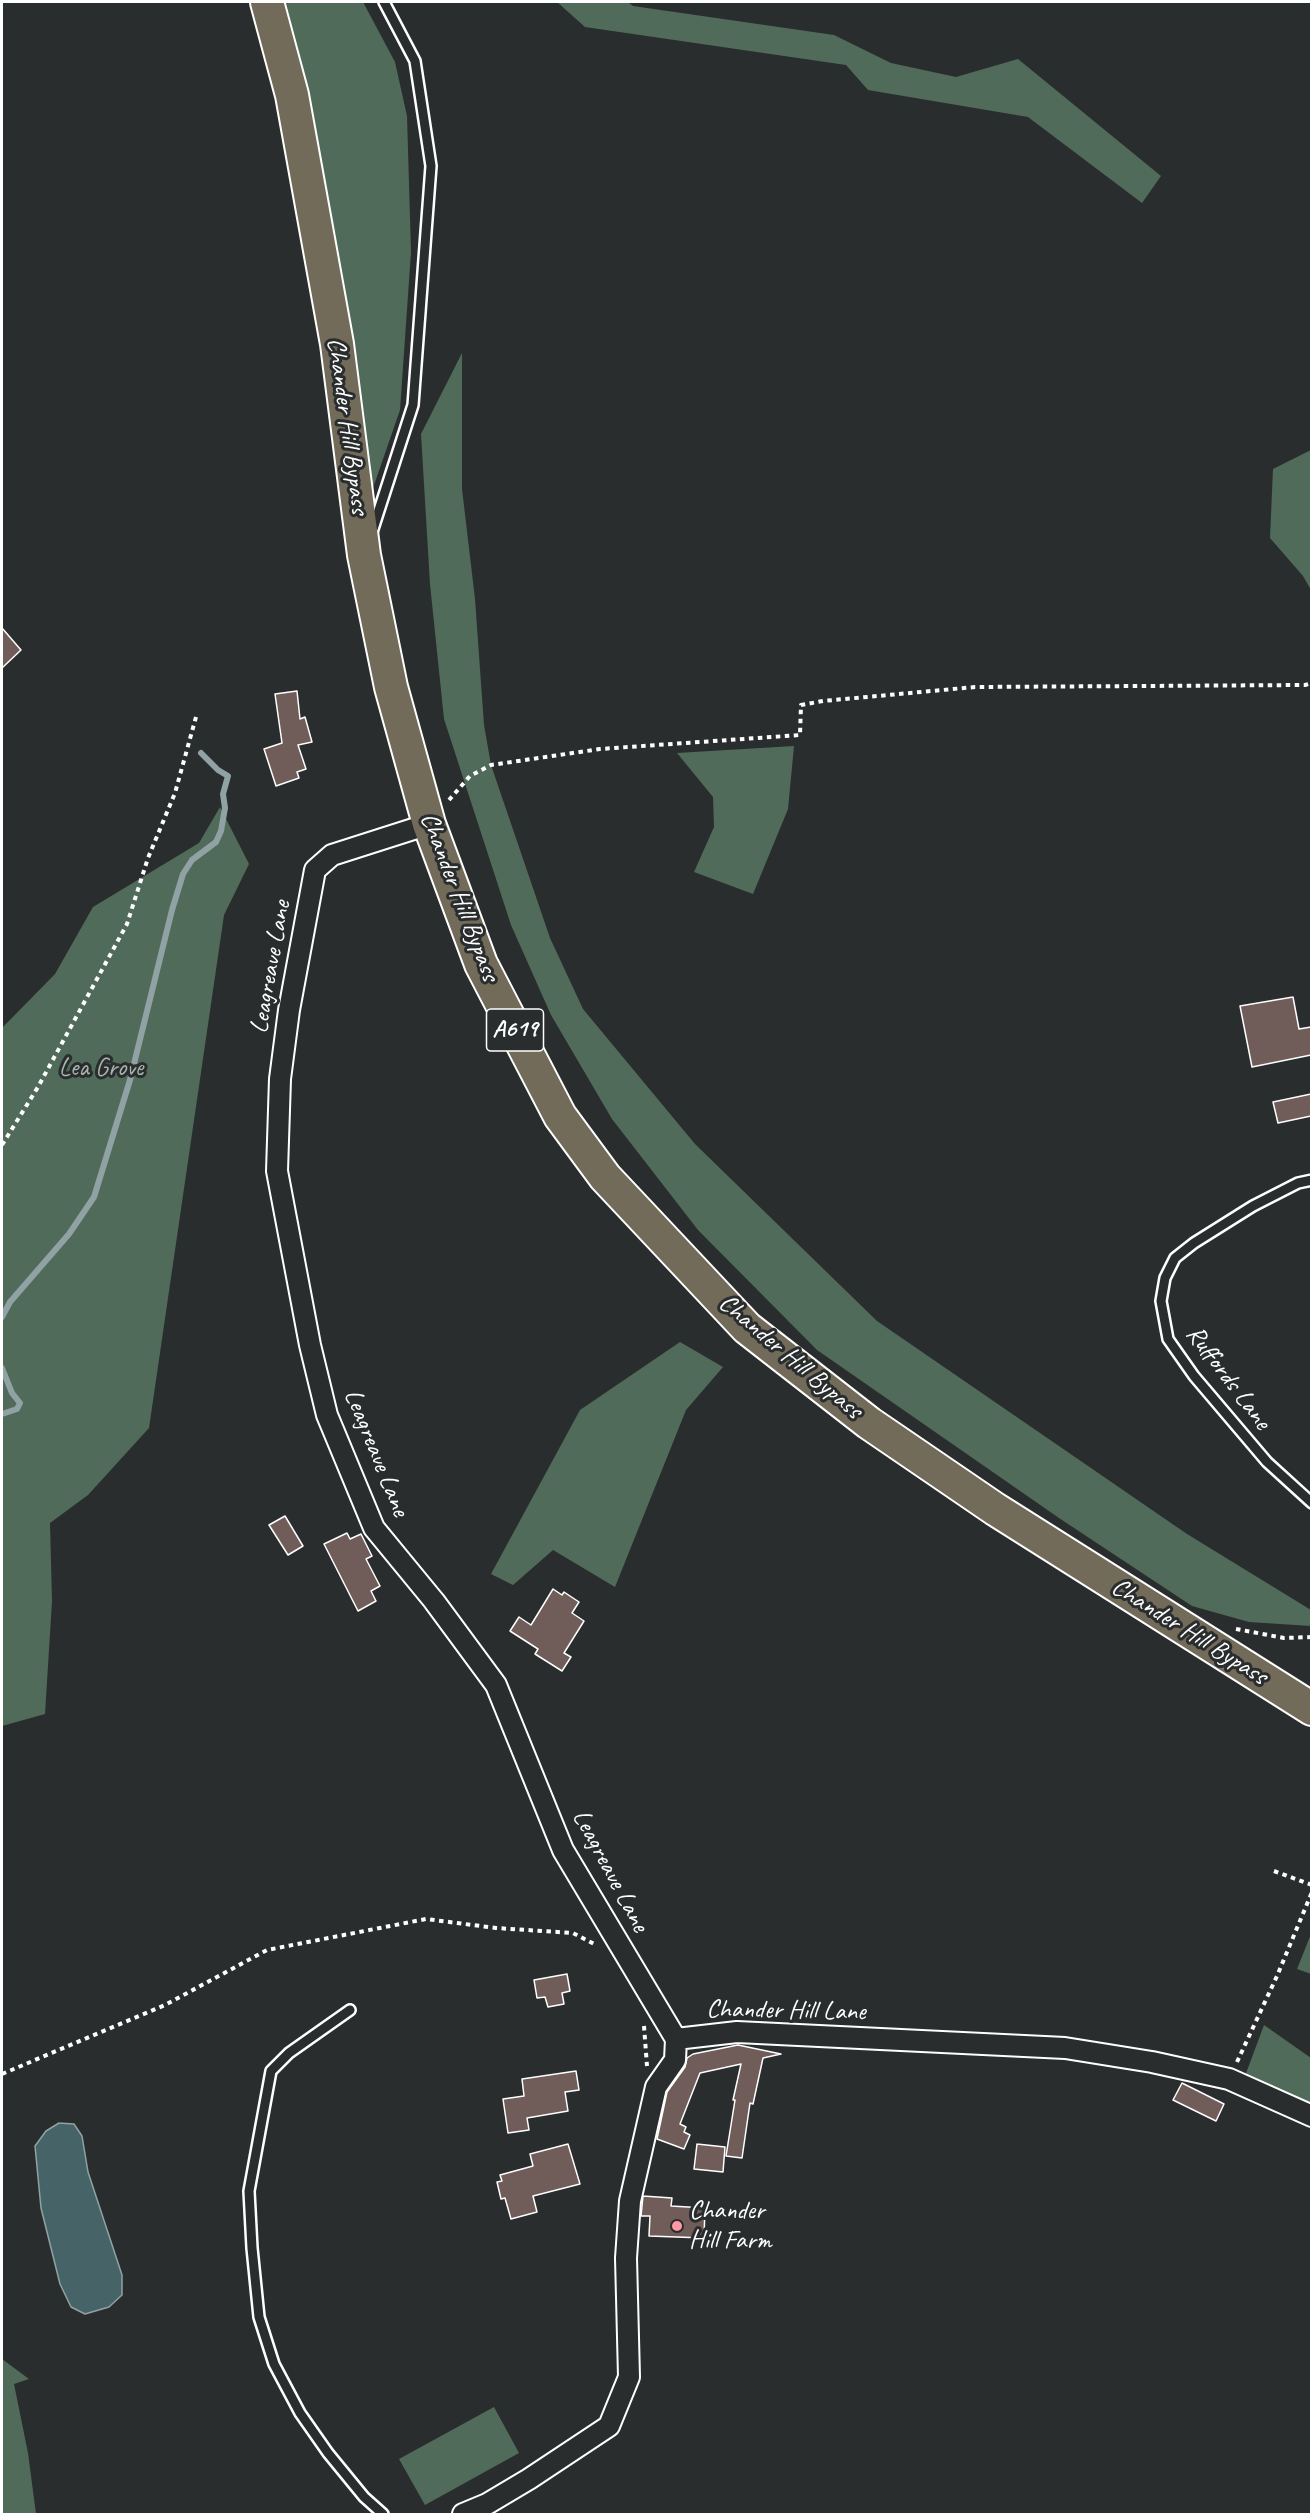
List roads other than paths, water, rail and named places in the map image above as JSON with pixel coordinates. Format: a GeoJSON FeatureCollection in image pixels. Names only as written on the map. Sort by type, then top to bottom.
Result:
{"type":"FeatureCollection","features":[{"type":"Feature","properties":{"kind":"highway","name":"Chander Hill Bypass"},"geometry":{"type":"LineString","coordinates":[[267,2],[292,95],[337,344],[364,555],[391,687],[429,824],[481,964],[560,1116],[605,1177],[747,1328],[869,1423],[995,1509],[1311,1709]]}},
{"type":"Feature","properties":{"kind":"street","name":"Leagreave Lane"},"geometry":{"type":"LineString","coordinates":[[429,824],[332,855],[315,870],[289,1010],[280,1079],[277,1171],[310,1345],[327,1415],[374,1528],[434,1601],[496,1685],[563,1850],[676,2039]]}},
{"type":"Feature","properties":{"kind":"street","name":"Chander Hill Lane"},"geometry":{"type":"LineString","coordinates":[[463,2514],[488,2504],[609,2426],[629,2377],[626,2258],[630,2201],[656,2087],[675,2060],[676,2039],[736,2032],[1065,2048],[1152,2062],[1229,2079],[1311,2116]]}},
{"type":"Feature","properties":{"kind":"lane"},"geometry":{"type":"LineString","coordinates":[[364,555],[413,405],[431,166],[415,61],[384,2]]}},
{"type":"Feature","properties":{"kind":"lane","name":"Ruffords Lane"},"geometry":{"type":"LineString","coordinates":[[1311,1180],[1298,1183],[1219,1225],[1175,1258],[1165,1278],[1161,1301],[1168,1339],[1194,1376],[1267,1462],[1311,1503]]}},
{"type":"Feature","properties":{"kind":"lane"},"geometry":{"type":"LineString","coordinates":[[350,2010],[289,2053],[271,2071],[249,2191],[252,2247],[260,2317],[274,2364],[300,2413],[328,2453],[364,2498],[383,2514]]}},
{"type":"Feature","properties":{"kind":"water"},"geometry":{"type":"Polygon","coordinates":[[[59,2123],[74,2124],[82,2136],[88,2172],[122,2275],[122,2295],[109,2307],[85,2314],[71,2307],[60,2284],[41,2208],[35,2146],[46,2131],[59,2123]]]}},
{"type":"Feature","properties":{"kind":"waterway"},"geometry":{"type":"LineString","coordinates":[[2,1317],[10,1302],[69,1234],[94,1197],[130,1080],[183,874],[192,860],[216,842],[221,831],[225,808],[223,794],[228,776],[218,770],[201,753]]}},
{"type":"Feature","properties":{"kind":"waterway"},"geometry":{"type":"LineString","coordinates":[[2,1368],[12,1393],[20,1403],[17,1409],[2,1414]]}},
{"type":"Feature","properties":{"kind":"place","name":"Chander Hill Farm"},"geometry":{"type":"Point","coordinates":[677,2226]}},
{"type":"Feature","properties":{"kind":"park label","name":"Lea Grove"},"geometry":{"type":"Point","coordinates":[101,1068]}}]}
